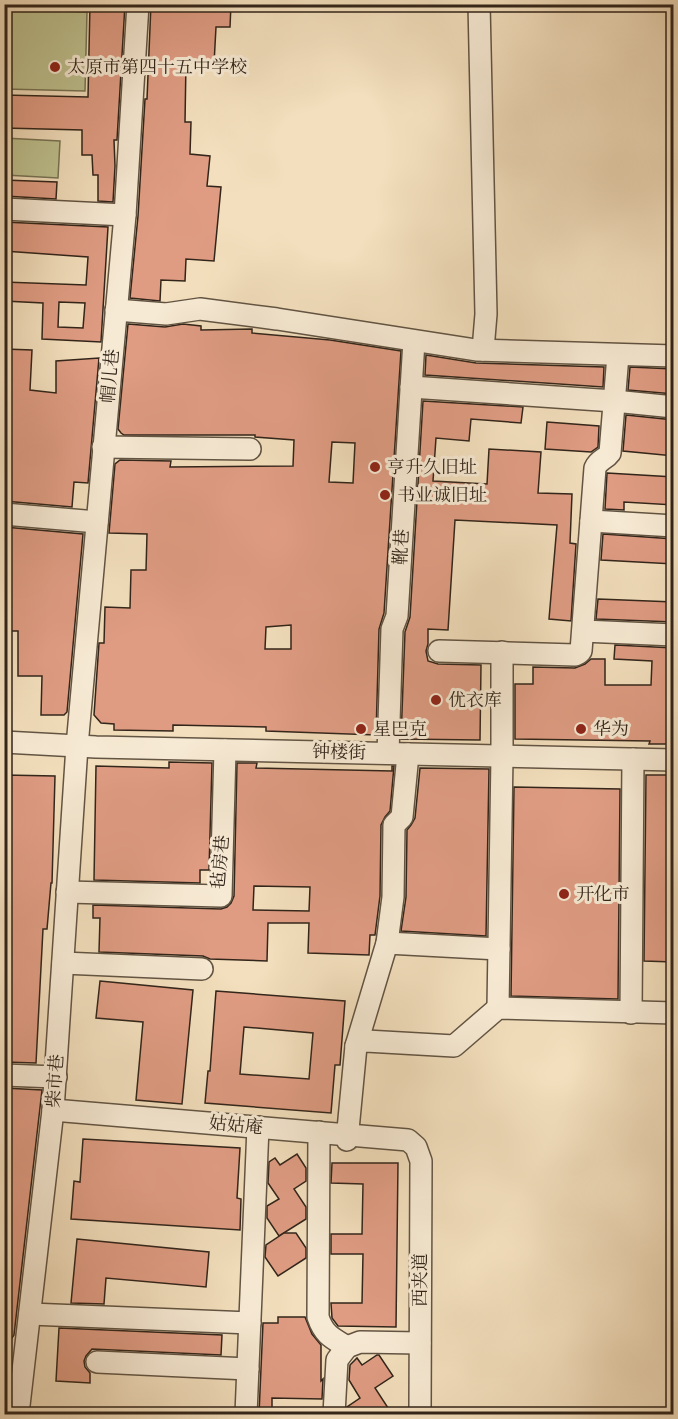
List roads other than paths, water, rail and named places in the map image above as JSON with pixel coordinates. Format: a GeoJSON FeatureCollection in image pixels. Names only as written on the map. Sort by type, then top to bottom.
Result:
{"type":"FeatureCollection","features":[{"type":"Feature","properties":{"kind":"street","name":"帽儿巷"},"geometry":{"type":"LineString","coordinates":[[77,746],[125,215],[138,4]]}},
{"type":"Feature","properties":{"kind":"street"},"geometry":{"type":"LineString","coordinates":[[470,4],[479,350]]}},
{"type":"Feature","properties":{"kind":"street"},"geometry":{"type":"LineString","coordinates":[[479,4],[486,314],[479,350]]}},
{"type":"Feature","properties":{"kind":"street"},"geometry":{"type":"LineString","coordinates":[[4,208],[125,215]]}},
{"type":"Feature","properties":{"kind":"street"},"geometry":{"type":"LineString","coordinates":[[117,310],[166,314],[200,309],[479,350],[674,356]]}},
{"type":"Feature","properties":{"kind":"street","name":"靴巷"},"geometry":{"type":"LineString","coordinates":[[347,1137],[356,1046],[387,943],[393,897],[394,825],[402,817],[392,629],[398,616],[414,341]]}},
{"type":"Feature","properties":{"kind":"street"},"geometry":{"type":"LineString","coordinates":[[439,651],[575,654],[581,651],[595,468],[598,462],[610,453],[618,355]]}},
{"type":"Feature","properties":{"kind":"street"},"geometry":{"type":"LineString","coordinates":[[411,387],[674,407]]}},
{"type":"Feature","properties":{"kind":"street"},"geometry":{"type":"LineString","coordinates":[[103,447],[250,449]]}},
{"type":"Feature","properties":{"kind":"street"},"geometry":{"type":"LineString","coordinates":[[4,514],[97,522]]}},
{"type":"Feature","properties":{"kind":"street"},"geometry":{"type":"LineString","coordinates":[[591,521],[674,526]]}},
{"type":"Feature","properties":{"kind":"street"},"geometry":{"type":"LineString","coordinates":[[583,631],[674,635]]}},
{"type":"Feature","properties":{"kind":"street"},"geometry":{"type":"LineString","coordinates":[[498,1008],[502,652]]}},
{"type":"Feature","properties":{"kind":"street","name":"钟楼街"},"geometry":{"type":"LineString","coordinates":[[4,742],[225,750],[674,759]]}},
{"type":"Feature","properties":{"kind":"street","name":"柴市巷"},"geometry":{"type":"LineString","coordinates":[[18,1414],[53,1113],[77,746]]}},
{"type":"Feature","properties":{"kind":"street","name":"毡房巷"},"geometry":{"type":"LineString","coordinates":[[67,892],[221,896],[225,750]]}},
{"type":"Feature","properties":{"kind":"street"},"geometry":{"type":"LineString","coordinates":[[631,1013],[633,759]]}},
{"type":"Feature","properties":{"kind":"street"},"geometry":{"type":"LineString","coordinates":[[387,943],[499,949]]}},
{"type":"Feature","properties":{"kind":"street"},"geometry":{"type":"LineString","coordinates":[[63,963],[202,969]]}},
{"type":"Feature","properties":{"kind":"street"},"geometry":{"type":"LineString","coordinates":[[356,1046],[366,1041],[454,1046],[498,1008],[674,1013]]}},
{"type":"Feature","properties":{"kind":"street"},"geometry":{"type":"LineString","coordinates":[[4,1074],[56,1077]]}},
{"type":"Feature","properties":{"kind":"street","name":"姑姑庵"},"geometry":{"type":"LineString","coordinates":[[53,1113],[347,1137],[413,1148]]}},
{"type":"Feature","properties":{"kind":"street"},"geometry":{"type":"LineString","coordinates":[[246,1414],[257,1130]]}},
{"type":"Feature","properties":{"kind":"street"},"geometry":{"type":"LineString","coordinates":[[319,1135],[318,1317],[321,1327],[328,1335],[347,1347]]}},
{"type":"Feature","properties":{"kind":"street","name":"西夹道"},"geometry":{"type":"LineString","coordinates":[[413,1148],[420,1414]]}},
{"type":"Feature","properties":{"kind":"street"},"geometry":{"type":"LineString","coordinates":[[30,1314],[250,1323]]}},
{"type":"Feature","properties":{"kind":"street"},"geometry":{"type":"LineString","coordinates":[[334,1414],[337,1360],[347,1347],[360,1342],[417,1343]]}},
{"type":"Feature","properties":{"kind":"street","name":"西夹道"},"geometry":{"type":"LineString","coordinates":[[414,1414],[417,1343]]}},
{"type":"Feature","properties":{"kind":"street"},"geometry":{"type":"LineString","coordinates":[[97,1362],[248,1369]]}},
{"type":"Feature","properties":{"kind":"place","name":"太原市第四十五中学校"},"geometry":{"type":"Point","coordinates":[55,67]}},
{"type":"Feature","properties":{"kind":"place","name":"亨升久旧址"},"geometry":{"type":"Point","coordinates":[375,467]}},
{"type":"Feature","properties":{"kind":"place","name":"书业诚旧址"},"geometry":{"type":"Point","coordinates":[385,495]}},
{"type":"Feature","properties":{"kind":"place","name":"优衣库"},"geometry":{"type":"Point","coordinates":[436,700]}},
{"type":"Feature","properties":{"kind":"place","name":"星巴克"},"geometry":{"type":"Point","coordinates":[361,729]}},
{"type":"Feature","properties":{"kind":"place","name":"华为"},"geometry":{"type":"Point","coordinates":[581,729]}},
{"type":"Feature","properties":{"kind":"place","name":"开化市"},"geometry":{"type":"Point","coordinates":[564,894]}}]}
